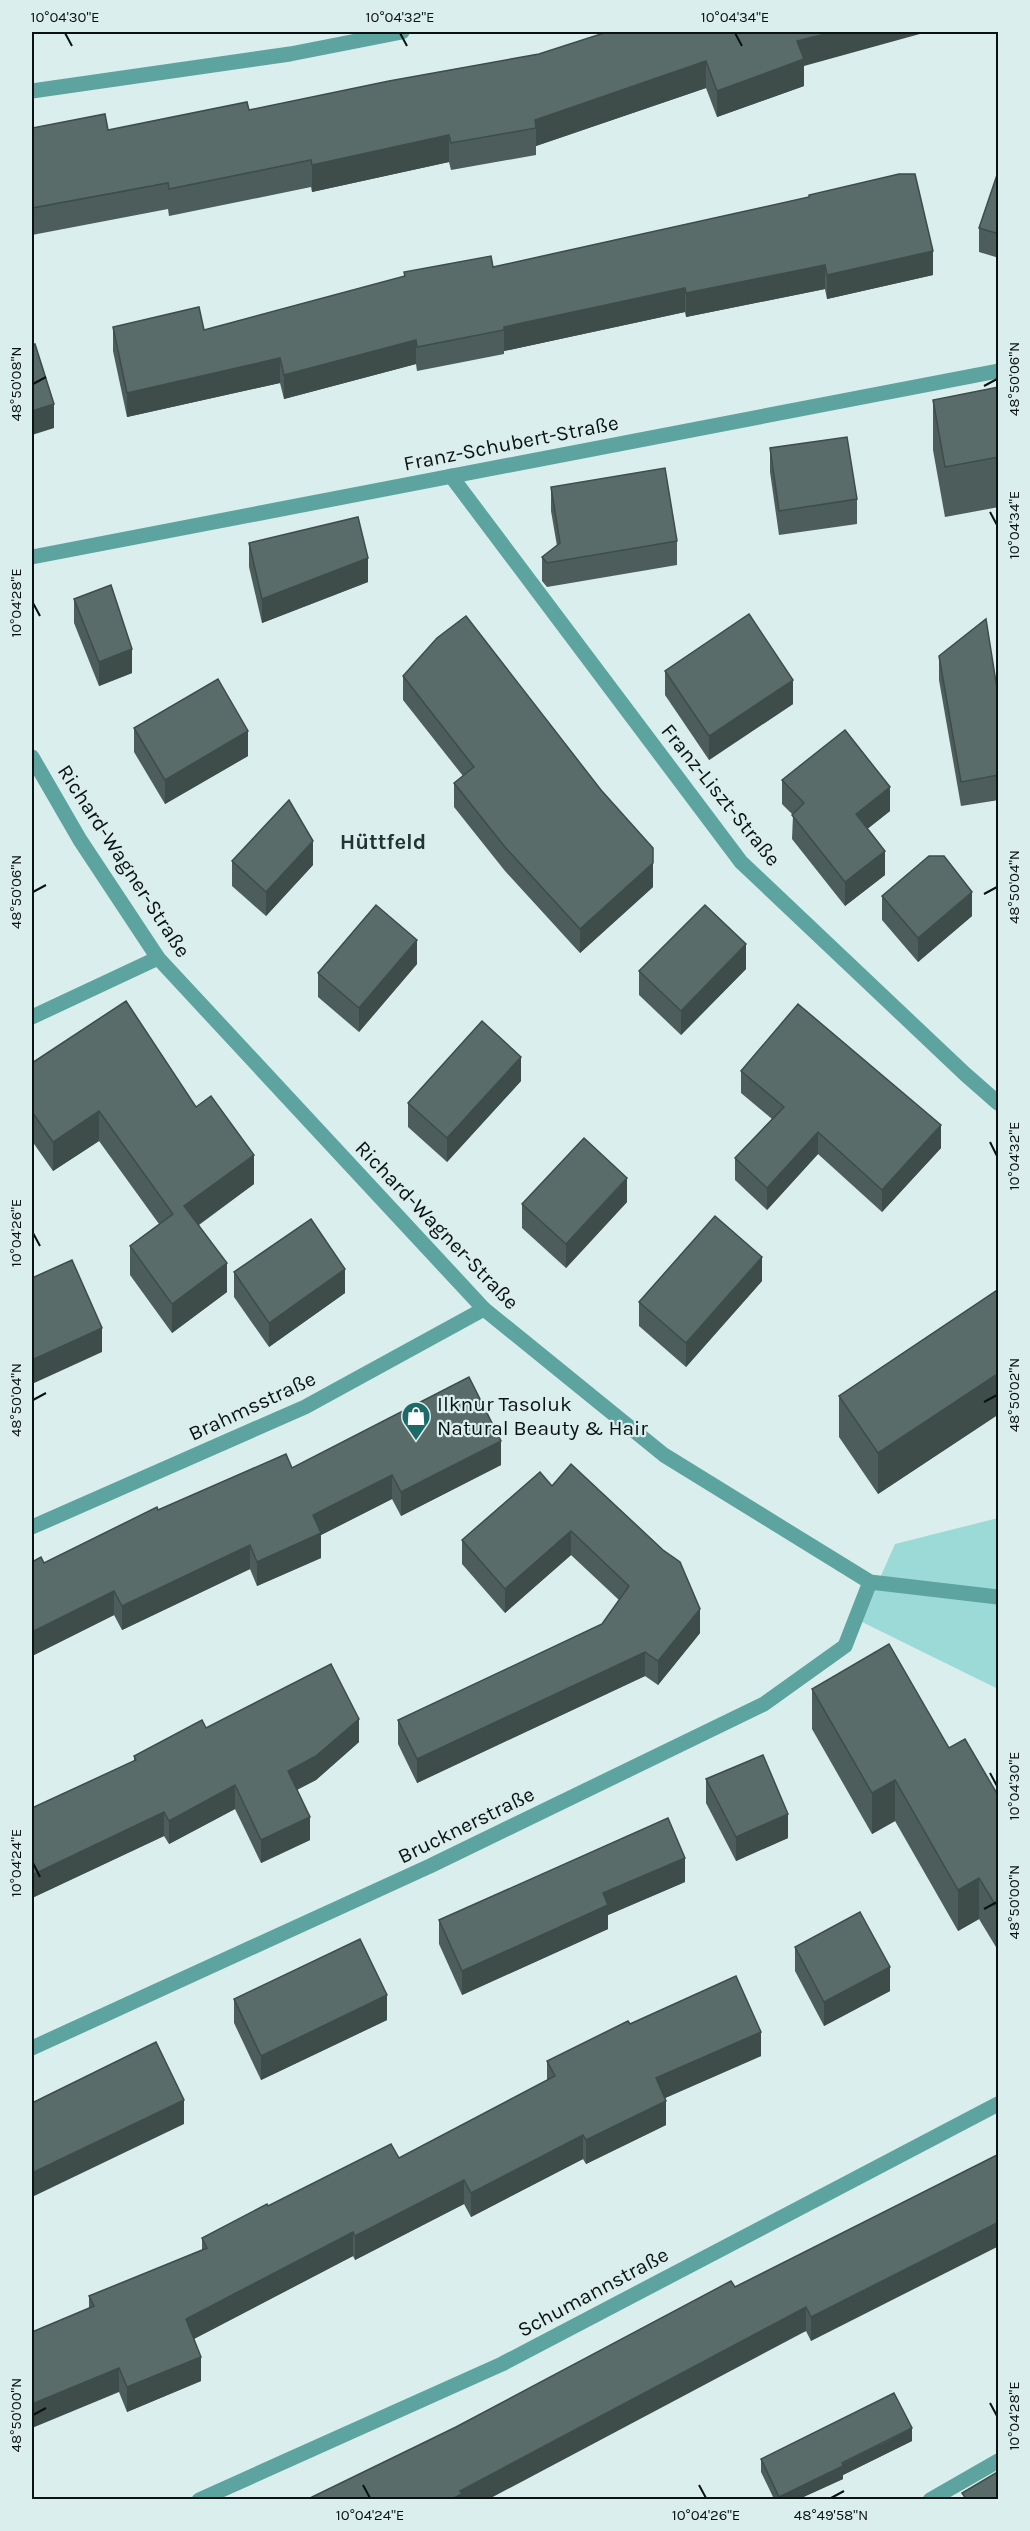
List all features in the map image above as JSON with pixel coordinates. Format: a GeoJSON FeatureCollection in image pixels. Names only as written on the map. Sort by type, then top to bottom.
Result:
{"type":"FeatureCollection","features":[{"type":"Feature","properties":{"kind":"street"},"geometry":{"type":"LineString","coordinates":[[32,91],[290,54],[402,32]]}},
{"type":"Feature","properties":{"kind":"street","name":"Franz-Schubert-Straße"},"geometry":{"type":"LineString","coordinates":[[32,557],[999,371]]}},
{"type":"Feature","properties":{"kind":"street","name":"Franz-Liszt-Straße"},"geometry":{"type":"LineString","coordinates":[[451,476],[741,862],[965,1074],[999,1103]]}},
{"type":"Feature","properties":{"kind":"street","name":"Richard-Wagner-Straße"},"geometry":{"type":"LineString","coordinates":[[32,758],[80,840],[158,958],[484,1309],[664,1455],[870,1582],[999,1597]]}},
{"type":"Feature","properties":{"kind":"street"},"geometry":{"type":"LineString","coordinates":[[32,1017],[158,958]]}},
{"type":"Feature","properties":{"kind":"street","name":"Brahmsstraße"},"geometry":{"type":"LineString","coordinates":[[32,1527],[305,1407],[484,1309]]}},
{"type":"Feature","properties":{"kind":"street","name":"Brucknerstraße"},"geometry":{"type":"LineString","coordinates":[[32,2048],[430,1866],[764,1704],[845,1646],[870,1582]]}},
{"type":"Feature","properties":{"kind":"street","name":"Schumannstraße"},"geometry":{"type":"LineString","coordinates":[[199,2499],[502,2364],[999,2104]]}},
{"type":"Feature","properties":{"kind":"street"},"geometry":{"type":"LineString","coordinates":[[930,2499],[999,2461]]}},
{"type":"Feature","properties":{"kind":"shaded area"},"geometry":{"type":"Polygon","coordinates":[[[998,1518],[998,1591],[880,1578],[895,1544],[998,1518]]]}},
{"type":"Feature","properties":{"kind":"shaded area"},"geometry":{"type":"Polygon","coordinates":[[[874,1589],[998,1603],[998,1692],[996,1688],[862,1622],[874,1589]]]}},
{"type":"Feature","properties":{"kind":"building"},"geometry":{"type":"Polygon","coordinates":[[[607,32],[833,32],[797,41],[804,59],[717,91],[706,61],[535,120],[536,128],[451,143],[449,135],[312,165],[311,160],[169,189],[168,183],[32,208],[32,128],[105,114],[108,130],[247,102],[249,110],[389,81],[539,54],[607,32]]]}},
{"type":"Feature","properties":{"kind":"building"},"geometry":{"type":"Polygon","coordinates":[[[999,169],[999,234],[979,228],[999,169]]]}},
{"type":"Feature","properties":{"kind":"building"},"geometry":{"type":"Polygon","coordinates":[[[899,174],[915,174],[933,251],[827,275],[825,265],[686,293],[685,288],[504,327],[504,330],[417,347],[416,340],[284,375],[280,358],[127,393],[113,327],[199,307],[204,330],[405,276],[404,272],[491,256],[493,267],[809,197],[809,195],[899,174]]]}},
{"type":"Feature","properties":{"kind":"building"},"geometry":{"type":"Polygon","coordinates":[[[35,344],[54,404],[32,411],[32,345],[35,344]]]}},
{"type":"Feature","properties":{"kind":"building"},"geometry":{"type":"Polygon","coordinates":[[[999,387],[999,457],[945,467],[933,400],[999,387]]]}},
{"type":"Feature","properties":{"kind":"building"},"geometry":{"type":"Polygon","coordinates":[[[847,437],[857,499],[779,511],[770,448],[847,437]]]}},
{"type":"Feature","properties":{"kind":"building"},"geometry":{"type":"Polygon","coordinates":[[[665,468],[677,541],[547,563],[542,557],[560,543],[551,487],[665,468]]]}},
{"type":"Feature","properties":{"kind":"building"},"geometry":{"type":"Polygon","coordinates":[[[358,517],[368,558],[262,599],[249,543],[358,517]]]}},
{"type":"Feature","properties":{"kind":"building"},"geometry":{"type":"Polygon","coordinates":[[[111,585],[132,649],[99,662],[74,599],[111,585]]]}},
{"type":"Feature","properties":{"kind":"building"},"geometry":{"type":"Polygon","coordinates":[[[749,614],[793,680],[709,736],[665,671],[749,614]]]}},
{"type":"Feature","properties":{"kind":"building"},"geometry":{"type":"Polygon","coordinates":[[[466,616],[601,790],[653,848],[653,863],[580,929],[505,847],[454,783],[474,767],[403,676],[437,638],[466,616]]]}},
{"type":"Feature","properties":{"kind":"building"},"geometry":{"type":"Polygon","coordinates":[[[986,619],[999,701],[999,775],[961,782],[939,656],[986,619]]]}},
{"type":"Feature","properties":{"kind":"building"},"geometry":{"type":"Polygon","coordinates":[[[218,679],[248,731],[165,780],[134,728],[218,679]]]}},
{"type":"Feature","properties":{"kind":"building"},"geometry":{"type":"Polygon","coordinates":[[[845,730],[890,787],[856,814],[885,851],[845,882],[792,815],[804,803],[782,780],[845,730]]]}},
{"type":"Feature","properties":{"kind":"building"},"geometry":{"type":"Polygon","coordinates":[[[289,800],[313,841],[266,892],[232,861],[289,800]]]}},
{"type":"Feature","properties":{"kind":"building"},"geometry":{"type":"Polygon","coordinates":[[[929,856],[944,856],[972,892],[918,938],[882,896],[929,856]]]}},
{"type":"Feature","properties":{"kind":"building"},"geometry":{"type":"Polygon","coordinates":[[[376,905],[417,940],[359,1008],[318,973],[376,905]]]}},
{"type":"Feature","properties":{"kind":"building"},"geometry":{"type":"Polygon","coordinates":[[[705,905],[746,944],[681,1011],[639,971],[705,905]]]}},
{"type":"Feature","properties":{"kind":"building"},"geometry":{"type":"Polygon","coordinates":[[[126,1001],[196,1107],[211,1096],[254,1155],[184,1206],[227,1263],[172,1304],[130,1246],[173,1214],[99,1111],[53,1142],[32,1112],[32,1063],[126,1001]]]}},
{"type":"Feature","properties":{"kind":"building"},"geometry":{"type":"Polygon","coordinates":[[[798,1004],[941,1125],[882,1190],[818,1132],[767,1188],[735,1158],[784,1107],[741,1071],[798,1004]]]}},
{"type":"Feature","properties":{"kind":"building"},"geometry":{"type":"Polygon","coordinates":[[[482,1021],[521,1057],[447,1138],[408,1103],[482,1021]]]}},
{"type":"Feature","properties":{"kind":"building"},"geometry":{"type":"Polygon","coordinates":[[[584,1138],[627,1178],[566,1244],[522,1204],[584,1138]]]}},
{"type":"Feature","properties":{"kind":"building"},"geometry":{"type":"Polygon","coordinates":[[[715,1216],[762,1257],[686,1343],[639,1302],[715,1216]]]}},
{"type":"Feature","properties":{"kind":"building"},"geometry":{"type":"Polygon","coordinates":[[[311,1219],[345,1269],[269,1323],[234,1272],[311,1219]]]}},
{"type":"Feature","properties":{"kind":"building"},"geometry":{"type":"Polygon","coordinates":[[[72,1260],[102,1328],[32,1360],[32,1278],[72,1260]]]}},
{"type":"Feature","properties":{"kind":"building"},"geometry":{"type":"Polygon","coordinates":[[[999,1289],[999,1373],[878,1453],[839,1396],[999,1289]]]}},
{"type":"Feature","properties":{"kind":"building"},"geometry":{"type":"Polygon","coordinates":[[[469,1377],[501,1441],[401,1492],[392,1475],[313,1515],[321,1533],[257,1562],[250,1545],[122,1606],[114,1591],[32,1632],[32,1562],[41,1557],[44,1563],[157,1507],[158,1510],[286,1454],[292,1468],[469,1377]]]}},
{"type":"Feature","properties":{"kind":"building"},"geometry":{"type":"Polygon","coordinates":[[[571,1464],[663,1550],[680,1562],[700,1609],[658,1661],[645,1652],[417,1759],[398,1720],[602,1624],[629,1586],[571,1531],[505,1589],[462,1540],[540,1472],[552,1486],[571,1464]]]}},
{"type":"Feature","properties":{"kind":"building"},"geometry":{"type":"Polygon","coordinates":[[[889,1644],[949,1748],[965,1739],[999,1797],[999,1911],[979,1878],[958,1890],[895,1780],[872,1793],[812,1689],[889,1644]]]}},
{"type":"Feature","properties":{"kind":"building"},"geometry":{"type":"Polygon","coordinates":[[[331,1664],[359,1719],[316,1756],[288,1771],[310,1817],[261,1840],[235,1785],[169,1821],[164,1812],[32,1875],[32,1808],[136,1760],[134,1756],[202,1720],[206,1728],[331,1664]]]}},
{"type":"Feature","properties":{"kind":"building"},"geometry":{"type":"Polygon","coordinates":[[[763,1755],[788,1814],[736,1837],[706,1779],[763,1755]]]}},
{"type":"Feature","properties":{"kind":"building"},"geometry":{"type":"Polygon","coordinates":[[[668,1818],[685,1858],[603,1893],[608,1905],[462,1971],[439,1920],[668,1818]]]}},
{"type":"Feature","properties":{"kind":"building"},"geometry":{"type":"Polygon","coordinates":[[[860,1912],[890,1967],[824,2002],[795,1947],[860,1912]]]}},
{"type":"Feature","properties":{"kind":"building"},"geometry":{"type":"Polygon","coordinates":[[[360,1939],[387,1995],[261,2056],[234,1999],[360,1939]]]}},
{"type":"Feature","properties":{"kind":"building"},"geometry":{"type":"Polygon","coordinates":[[[736,1976],[761,2032],[656,2078],[666,2101],[586,2140],[583,2135],[471,2193],[464,2180],[355,2236],[353,2232],[186,2319],[201,2357],[127,2387],[119,2368],[32,2404],[32,2332],[94,2306],[89,2296],[207,2248],[202,2238],[391,2144],[399,2158],[555,2076],[547,2061],[628,2021],[630,2024],[736,1976]]]}},
{"type":"Feature","properties":{"kind":"building"},"geometry":{"type":"Polygon","coordinates":[[[156,2042],[184,2100],[32,2173],[32,2103],[156,2042]]]}},
{"type":"Feature","properties":{"kind":"building"},"geometry":{"type":"Polygon","coordinates":[[[999,2154],[999,2222],[811,2317],[806,2307],[460,2491],[462,2494],[452,2499],[308,2499],[456,2427],[731,2281],[735,2287],[999,2154]]]}},
{"type":"Feature","properties":{"kind":"building"},"geometry":{"type":"Polygon","coordinates":[[[894,2393],[912,2428],[842,2463],[843,2466],[779,2497],[761,2459],[894,2393]]]}},
{"type":"Feature","properties":{"kind":"building"},"geometry":{"type":"Polygon","coordinates":[[[999,2471],[999,2499],[966,2499],[962,2493],[999,2471]]]}},
{"type":"Feature","properties":{"kind":"place","name":"Ilknur Tasoluk Natural Beauty & Hair"},"geometry":{"type":"Point","coordinates":[416,1442]}},
{"type":"Feature","properties":{"kind":"district","name":"Hüttfeld"},"geometry":{"type":"Point","coordinates":[383,842]}}]}
